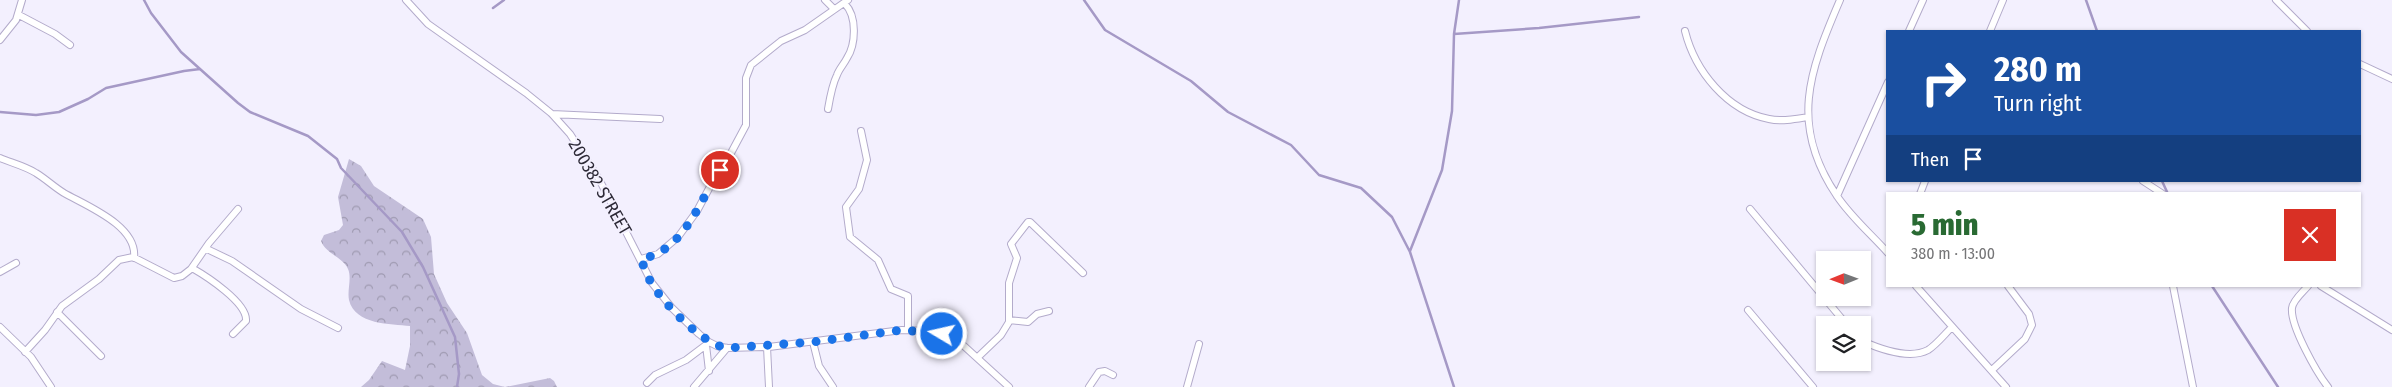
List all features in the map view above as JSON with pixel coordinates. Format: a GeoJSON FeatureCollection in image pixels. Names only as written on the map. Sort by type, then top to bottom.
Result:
{"type":"FeatureCollection","features":[{"type":"Feature","properties":{"kind":"street"},"geometry":{"type":"LineString","coordinates":[[0,40],[19,15],[22,0]]}},
{"type":"Feature","properties":{"kind":"street","name":"200382 STREET"},"geometry":{"type":"LineString","coordinates":[[406,0],[428,24],[526,93],[552,114],[578,146],[658,292],[708,343],[727,348],[767,347],[908,330],[942,334],[964,346],[978,357],[1009,387]]}},
{"type":"Feature","properties":{"kind":"street"},"geometry":{"type":"LineString","coordinates":[[825,0],[834,9]]}},
{"type":"Feature","properties":{"kind":"street"},"geometry":{"type":"LineString","coordinates":[[1840,0],[1821,43],[1809,85],[1808,117],[1812,146],[1820,166],[1837,196],[1885,245]]}},
{"type":"Feature","properties":{"kind":"street"},"geometry":{"type":"LineString","coordinates":[[1910,30],[1923,0]]}},
{"type":"Feature","properties":{"kind":"street"},"geometry":{"type":"LineString","coordinates":[[1990,30],[2003,0]]}},
{"type":"Feature","properties":{"kind":"street"},"geometry":{"type":"LineString","coordinates":[[2276,0],[2306,30]]}},
{"type":"Feature","properties":{"kind":"street"},"geometry":{"type":"LineString","coordinates":[[641,259],[658,254],[678,237],[697,211],[713,181],[732,153],[746,125],[746,78],[751,65],[781,41],[797,35],[846,2],[852,14],[852,40],[848,57],[837,73],[828,109]]}},
{"type":"Feature","properties":{"kind":"street"},"geometry":{"type":"LineString","coordinates":[[19,15],[56,34],[70,45]]}},
{"type":"Feature","properties":{"kind":"street"},"geometry":{"type":"LineString","coordinates":[[1685,31],[1692,54],[1714,86],[1725,96],[1738,105],[1768,119],[1782,120],[1808,117]]}},
{"type":"Feature","properties":{"kind":"street"},"geometry":{"type":"LineString","coordinates":[[2361,64],[2392,79]]}},
{"type":"Feature","properties":{"kind":"street"},"geometry":{"type":"LineString","coordinates":[[1837,196],[1886,86]]}},
{"type":"Feature","properties":{"kind":"street"},"geometry":{"type":"LineString","coordinates":[[552,114],[660,119]]}},
{"type":"Feature","properties":{"kind":"street"},"geometry":{"type":"LineString","coordinates":[[861,131],[867,160],[859,189],[846,207],[850,237],[878,260],[891,289],[908,296],[908,330]]}},
{"type":"Feature","properties":{"kind":"street"},"geometry":{"type":"LineString","coordinates":[[0,158],[35,172],[62,192],[105,216],[132,241],[135,250],[134,258]]}},
{"type":"Feature","properties":{"kind":"street"},"geometry":{"type":"LineString","coordinates":[[2145,182],[2160,192]]}},
{"type":"Feature","properties":{"kind":"street"},"geometry":{"type":"LineString","coordinates":[[25,352],[45,330],[66,302],[105,275],[115,263],[128,257],[134,258],[174,278],[182,276],[192,268],[238,209]]}},
{"type":"Feature","properties":{"kind":"street"},"geometry":{"type":"LineString","coordinates":[[1750,209],[1839,316]]}},
{"type":"Feature","properties":{"kind":"street"},"geometry":{"type":"LineString","coordinates":[[978,357],[1001,335],[1009,320],[1009,283],[1017,258],[1011,244],[1028,222],[1083,273]]}},
{"type":"Feature","properties":{"kind":"street"},"geometry":{"type":"LineString","coordinates":[[206,249],[232,261],[301,309],[338,328]]}},
{"type":"Feature","properties":{"kind":"street"},"geometry":{"type":"LineString","coordinates":[[0,272],[4,272],[16,263]]}},
{"type":"Feature","properties":{"kind":"street"},"geometry":{"type":"LineString","coordinates":[[192,268],[222,289],[244,311],[246,321],[233,334]]}},
{"type":"Feature","properties":{"kind":"street"},"geometry":{"type":"LineString","coordinates":[[1917,287],[1951,328],[2006,387]]}},
{"type":"Feature","properties":{"kind":"street"},"geometry":{"type":"LineString","coordinates":[[1992,370],[2025,339],[2032,325],[2029,314],[2009,287]]}},
{"type":"Feature","properties":{"kind":"street"},"geometry":{"type":"LineString","coordinates":[[2173,287],[2193,387]]}},
{"type":"Feature","properties":{"kind":"street"},"geometry":{"type":"LineString","coordinates":[[2307,287],[2295,301],[2292,309],[2306,348],[2328,387]]}},
{"type":"Feature","properties":{"kind":"street"},"geometry":{"type":"LineString","coordinates":[[2324,287],[2392,330]]}},
{"type":"Feature","properties":{"kind":"street"},"geometry":{"type":"LineString","coordinates":[[1748,310],[1813,387]]}},
{"type":"Feature","properties":{"kind":"street"},"geometry":{"type":"LineString","coordinates":[[1009,320],[1028,322],[1037,314],[1050,311]]}},
{"type":"Feature","properties":{"kind":"street"},"geometry":{"type":"LineString","coordinates":[[57,312],[101,356]]}},
{"type":"Feature","properties":{"kind":"street"},"geometry":{"type":"LineString","coordinates":[[0,327],[25,352],[49,386]]}},
{"type":"Feature","properties":{"kind":"street"},"geometry":{"type":"LineString","coordinates":[[1871,344],[1895,352],[1918,354],[1929,349],[1951,328]]}},
{"type":"Feature","properties":{"kind":"street"},"geometry":{"type":"LineString","coordinates":[[813,342],[819,366],[833,387]]}},
{"type":"Feature","properties":{"kind":"street"},"geometry":{"type":"LineString","coordinates":[[708,343],[709,371]]}},
{"type":"Feature","properties":{"kind":"street"},"geometry":{"type":"LineString","coordinates":[[647,383],[655,375],[686,360],[708,343]]}},
{"type":"Feature","properties":{"kind":"street"},"geometry":{"type":"LineString","coordinates":[[1188,387],[1199,344]]}},
{"type":"Feature","properties":{"kind":"street"},"geometry":{"type":"LineString","coordinates":[[767,347],[769,387]]}},
{"type":"Feature","properties":{"kind":"street"},"geometry":{"type":"LineString","coordinates":[[694,387],[727,348]]}},
{"type":"Feature","properties":{"kind":"street"},"geometry":{"type":"LineString","coordinates":[[1089,387],[1099,372],[1105,371],[1113,376]]}},
{"type":"Feature","properties":{"kind":"green space"},"geometry":{"type":"Polygon","coordinates":[[[349,159],[361,166],[374,186],[423,219],[431,237],[434,274],[447,303],[467,333],[482,375],[493,384],[505,387],[361,387],[369,380],[382,361],[405,370],[410,346],[410,326],[375,322],[358,314],[349,300],[350,276],[346,265],[327,249],[321,241],[324,235],[339,230],[343,225],[338,197],[349,159]]]}},
{"type":"Feature","properties":{"kind":"green space"},"geometry":{"type":"Polygon","coordinates":[[[550,378],[557,387],[505,387],[550,378]]]}},
{"type":"Feature","properties":{"kind":"waterway"},"geometry":{"type":"LineString","coordinates":[[144,0],[151,13],[181,52],[250,112],[308,136],[337,159],[341,168],[402,232],[423,267],[455,337],[459,374],[457,387]]}},
{"type":"Feature","properties":{"kind":"waterway"},"geometry":{"type":"LineString","coordinates":[[493,8],[504,0]]}},
{"type":"Feature","properties":{"kind":"waterway"},"geometry":{"type":"LineString","coordinates":[[1084,0],[1105,30],[1191,81],[1228,112],[1291,145],[1319,175],[1361,188],[1392,217],[1410,252],[1454,387]]}},
{"type":"Feature","properties":{"kind":"waterway"},"geometry":{"type":"LineString","coordinates":[[1410,251],[1442,170],[1452,111],[1454,34],[1459,0]]}},
{"type":"Feature","properties":{"kind":"waterway"},"geometry":{"type":"LineString","coordinates":[[2086,0],[2097,30]]}},
{"type":"Feature","properties":{"kind":"waterway"},"geometry":{"type":"LineString","coordinates":[[1454,34],[1539,28],[1639,17]]}},
{"type":"Feature","properties":{"kind":"waterway"},"geometry":{"type":"LineString","coordinates":[[0,112],[36,115],[59,112],[88,99],[106,88],[200,69]]}},
{"type":"Feature","properties":{"kind":"waterway"},"geometry":{"type":"LineString","coordinates":[[2162,182],[2167,192]]}},
{"type":"Feature","properties":{"kind":"waterway"},"geometry":{"type":"LineString","coordinates":[[2213,287],[2278,387]]}},
{"type":"Feature","properties":{"kind":"route"},"geometry":{"type":"LineString","coordinates":[[720,170],[697,211],[678,237],[658,254],[641,259],[652,283],[672,308],[699,334],[717,346],[727,348],[769,347],[902,330],[942,334]]}}]}
